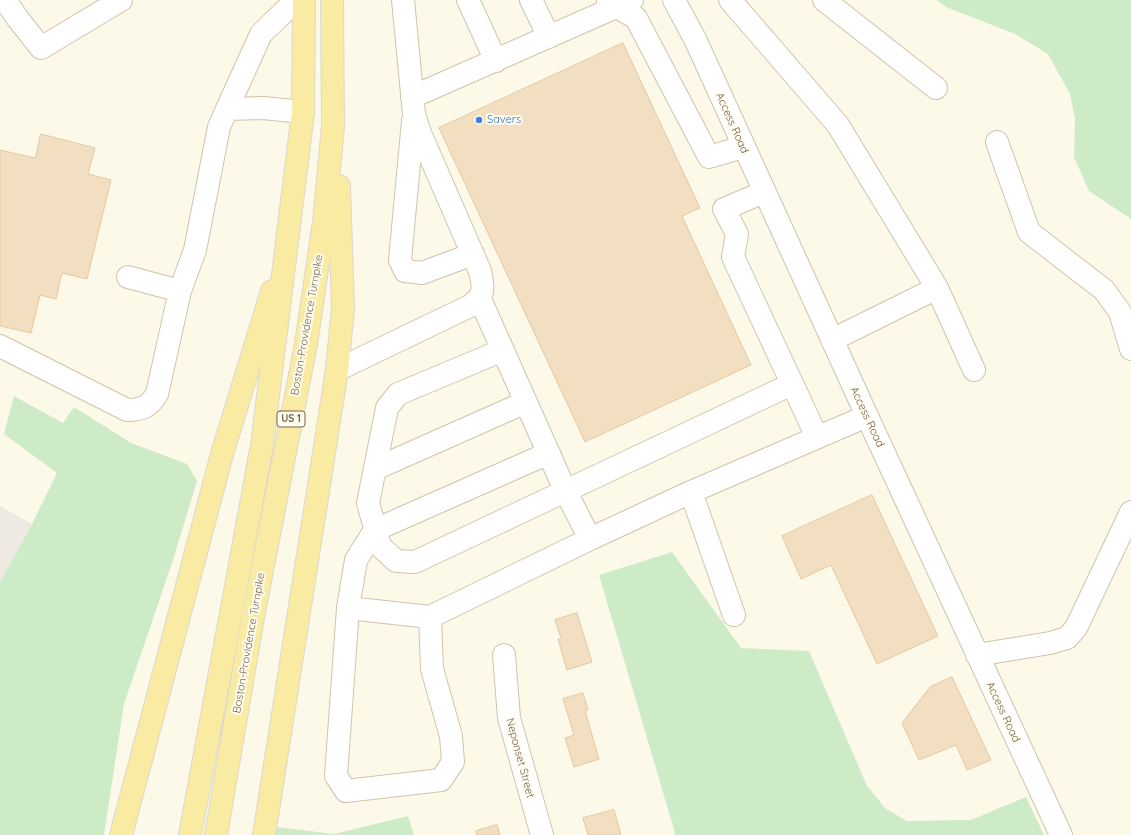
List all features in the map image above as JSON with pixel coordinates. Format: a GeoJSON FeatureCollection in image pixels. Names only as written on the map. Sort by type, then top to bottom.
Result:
{"type":"FeatureCollection","features":[{"type":"Feature","properties":{"kind":"main road","name":"Boston-Providence Turnpike"},"geometry":{"type":"LineString","coordinates":[[190,835],[262,444],[304,112],[304,0]]}},
{"type":"Feature","properties":{"kind":"main road","name":"Boston-Providence Turnpike"},"geometry":{"type":"LineString","coordinates":[[216,835],[253,617],[306,344],[324,222],[333,126],[332,0]]}},
{"type":"Feature","properties":{"kind":"main road"},"geometry":{"type":"LineString","coordinates":[[264,835],[337,370],[343,308],[339,179],[333,126]]}},
{"type":"Feature","properties":{"kind":"main road"},"geometry":{"type":"LineString","coordinates":[[121,835],[222,454],[289,238]]}},
{"type":"Feature","properties":{"kind":"street"},"geometry":{"type":"LineString","coordinates":[[5,0],[41,48],[121,0]]}},
{"type":"Feature","properties":{"kind":"street"},"geometry":{"type":"LineString","coordinates":[[0,346],[127,410],[139,410],[151,404],[156,394],[180,291],[195,250],[219,127],[261,34],[296,0]]}},
{"type":"Feature","properties":{"kind":"street"},"geometry":{"type":"LineString","coordinates":[[337,370],[470,306],[480,299],[484,286],[473,254],[420,133],[413,106],[403,0]]}},
{"type":"Feature","properties":{"kind":"street"},"geometry":{"type":"LineString","coordinates":[[468,0],[496,61]]}},
{"type":"Feature","properties":{"kind":"street"},"geometry":{"type":"LineString","coordinates":[[531,0],[549,37]]}},
{"type":"Feature","properties":{"kind":"street","name":"Access Road"},"geometry":{"type":"LineString","coordinates":[[674,0],[695,39],[743,147],[977,656],[1061,835]]}},
{"type":"Feature","properties":{"kind":"street"},"geometry":{"type":"LineString","coordinates":[[730,0],[838,125],[937,288],[974,370]]}},
{"type":"Feature","properties":{"kind":"street"},"geometry":{"type":"LineString","coordinates":[[824,0],[936,88]]}},
{"type":"Feature","properties":{"kind":"street"},"geometry":{"type":"LineString","coordinates":[[413,106],[496,61],[549,37],[619,2],[636,18],[709,157],[743,147]]}},
{"type":"Feature","properties":{"kind":"street"},"geometry":{"type":"LineString","coordinates":[[413,106],[400,260],[405,272],[422,273],[473,254]]}},
{"type":"Feature","properties":{"kind":"street"},"geometry":{"type":"LineString","coordinates":[[227,109],[263,108],[304,112]]}},
{"type":"Feature","properties":{"kind":"street"},"geometry":{"type":"LineString","coordinates":[[997,142],[1029,232],[1104,290],[1120,312],[1131,349]]}},
{"type":"Feature","properties":{"kind":"street"},"geometry":{"type":"LineString","coordinates":[[764,192],[724,209],[736,234],[733,257],[817,437]]}},
{"type":"Feature","properties":{"kind":"street"},"geometry":{"type":"LineString","coordinates":[[128,278],[180,291]]}},
{"type":"Feature","properties":{"kind":"street"},"geometry":{"type":"LineString","coordinates":[[832,340],[937,288]]}},
{"type":"Feature","properties":{"kind":"street"},"geometry":{"type":"LineString","coordinates":[[480,299],[565,490],[590,539]]}},
{"type":"Feature","properties":{"kind":"street"},"geometry":{"type":"LineString","coordinates":[[503,350],[398,394],[387,408],[368,503],[380,546],[396,561],[415,562],[792,384]]}},
{"type":"Feature","properties":{"kind":"street"},"geometry":{"type":"LineString","coordinates":[[374,469],[526,402]]}},
{"type":"Feature","properties":{"kind":"street"},"geometry":{"type":"LineString","coordinates":[[348,608],[430,617],[590,539],[691,492],[867,416]]}},
{"type":"Feature","properties":{"kind":"street"},"geometry":{"type":"LineString","coordinates":[[430,617],[432,669],[452,736],[453,762],[441,780],[346,791],[336,776],[348,608],[356,560],[375,530],[549,453]]}},
{"type":"Feature","properties":{"kind":"street"},"geometry":{"type":"LineString","coordinates":[[691,492],[734,615]]}},
{"type":"Feature","properties":{"kind":"street"},"geometry":{"type":"LineString","coordinates":[[977,656],[1050,644],[1067,638],[1076,628],[1131,512]]}},
{"type":"Feature","properties":{"kind":"street","name":"Neponset Street"},"geometry":{"type":"LineString","coordinates":[[504,655],[509,718],[542,835]]}},
{"type":"Feature","properties":{"kind":"shaded area"},"geometry":{"type":"Polygon","coordinates":[[[0,506],[32,524],[0,582],[0,506]]]}},
{"type":"Feature","properties":{"kind":"green space"},"geometry":{"type":"Polygon","coordinates":[[[937,0],[1131,0],[1131,219],[1089,191],[1074,157],[1075,119],[1070,94],[1048,54],[1015,34],[946,7],[937,0]]]}},
{"type":"Feature","properties":{"kind":"green space"},"geometry":{"type":"Polygon","coordinates":[[[14,396],[63,423],[74,407],[131,443],[187,464],[197,481],[173,560],[124,704],[104,835],[0,835],[0,582],[32,524],[57,473],[4,434],[14,396]]]}},
{"type":"Feature","properties":{"kind":"green space"},"geometry":{"type":"Polygon","coordinates":[[[672,552],[741,648],[809,651],[867,786],[886,809],[907,821],[971,820],[1026,797],[1044,835],[674,835],[675,833],[599,575],[672,552]]]}},
{"type":"Feature","properties":{"kind":"green space"},"geometry":{"type":"Polygon","coordinates":[[[408,816],[414,835],[276,835],[277,827],[334,834],[408,816]]]}},
{"type":"Feature","properties":{"kind":"building"},"geometry":{"type":"Polygon","coordinates":[[[623,43],[700,208],[682,216],[751,365],[585,442],[439,128],[623,43]]]}},
{"type":"Feature","properties":{"kind":"building"},"geometry":{"type":"Polygon","coordinates":[[[41,134],[95,148],[88,174],[111,180],[87,279],[62,273],[56,299],[40,295],[31,333],[0,326],[0,150],[35,158],[41,134]]]}},
{"type":"Feature","properties":{"kind":"building"},"geometry":{"type":"Polygon","coordinates":[[[872,495],[938,636],[877,664],[831,565],[801,579],[782,536],[872,495]]]}},
{"type":"Feature","properties":{"kind":"building"},"geometry":{"type":"Polygon","coordinates":[[[577,613],[592,662],[567,670],[558,639],[561,638],[555,620],[577,613]]]}},
{"type":"Feature","properties":{"kind":"building"},"geometry":{"type":"Polygon","coordinates":[[[952,677],[991,760],[967,770],[956,745],[919,760],[902,723],[930,687],[952,677]]]}},
{"type":"Feature","properties":{"kind":"building"},"geometry":{"type":"Polygon","coordinates":[[[583,693],[588,710],[585,711],[599,759],[574,767],[565,738],[574,735],[563,699],[583,693]]]}},
{"type":"Feature","properties":{"kind":"building"},"geometry":{"type":"Polygon","coordinates":[[[614,810],[621,835],[588,835],[583,818],[614,810]]]}},
{"type":"Feature","properties":{"kind":"building"},"geometry":{"type":"Polygon","coordinates":[[[497,825],[500,835],[477,835],[476,831],[497,825]]]}},
{"type":"Feature","properties":{"kind":"place","name":"Savers"},"geometry":{"type":"Point","coordinates":[479,120]}}]}
